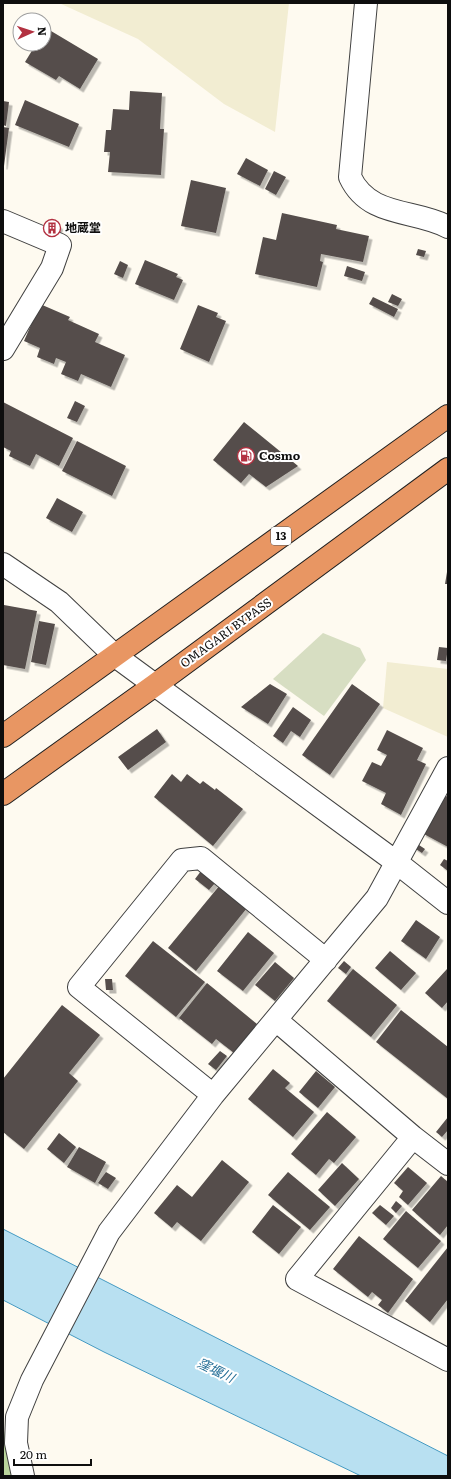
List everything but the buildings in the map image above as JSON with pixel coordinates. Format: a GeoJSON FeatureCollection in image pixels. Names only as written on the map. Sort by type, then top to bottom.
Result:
{"type":"FeatureCollection","features":[{"type":"Feature","properties":{"kind":"highway","name":"13"},"geometry":{"type":"LineString","coordinates":[[3,736],[448,416]]}},
{"type":"Feature","properties":{"kind":"highway","name":"OMAGARI BYPASS"},"geometry":{"type":"LineString","coordinates":[[3,794],[155,685],[448,469]]}},
{"type":"Feature","properties":{"kind":"street"},"geometry":{"type":"LineString","coordinates":[[366,3],[350,177],[356,190],[374,203],[400,214],[448,227]]}},
{"type":"Feature","properties":{"kind":"street"},"geometry":{"type":"LineString","coordinates":[[3,222],[60,245],[52,268],[3,349]]}},
{"type":"Feature","properties":{"kind":"street"},"geometry":{"type":"LineString","coordinates":[[3,564],[59,602],[114,655],[396,862],[448,903]]}},
{"type":"Feature","properties":{"kind":"street"},"geometry":{"type":"LineString","coordinates":[[23,1476],[16,1443],[18,1417],[32,1380],[109,1232],[214,1096],[377,898],[448,768]]}},
{"type":"Feature","properties":{"kind":"street"},"geometry":{"type":"LineString","coordinates":[[214,1096],[80,987],[182,860],[201,858],[326,960]]}},
{"type":"Feature","properties":{"kind":"street"},"geometry":{"type":"LineString","coordinates":[[276,1020],[448,1164]]}},
{"type":"Feature","properties":{"kind":"street"},"geometry":{"type":"LineString","coordinates":[[414,1136],[297,1279],[448,1360]]}},
{"type":"Feature","properties":{"kind":"shaded area"},"geometry":{"type":"Polygon","coordinates":[[[59,3],[289,3],[275,132],[224,104],[138,39],[59,3]]]}},
{"type":"Feature","properties":{"kind":"shaded area"},"geometry":{"type":"Polygon","coordinates":[[[387,662],[448,669],[448,737],[383,708],[387,662]]]}},
{"type":"Feature","properties":{"kind":"green space"},"geometry":{"type":"Polygon","coordinates":[[[323,633],[360,648],[366,660],[324,716],[273,679],[323,633]]]}},
{"type":"Feature","properties":{"kind":"green space"},"geometry":{"type":"Polygon","coordinates":[[[3,1425],[12,1476],[3,1476],[3,1425]]]}},
{"type":"Feature","properties":{"kind":"water","name":"窪堰川"},"geometry":{"type":"Polygon","coordinates":[[[3,1229],[448,1456],[448,1476],[361,1476],[104,1352],[3,1300],[3,1229]]]}},
{"type":"Feature","properties":{"kind":"place","name":"地蔵堂"},"geometry":{"type":"Point","coordinates":[52,228]}},
{"type":"Feature","properties":{"kind":"place","name":"Cosmo"},"geometry":{"type":"Point","coordinates":[246,456]}}]}
